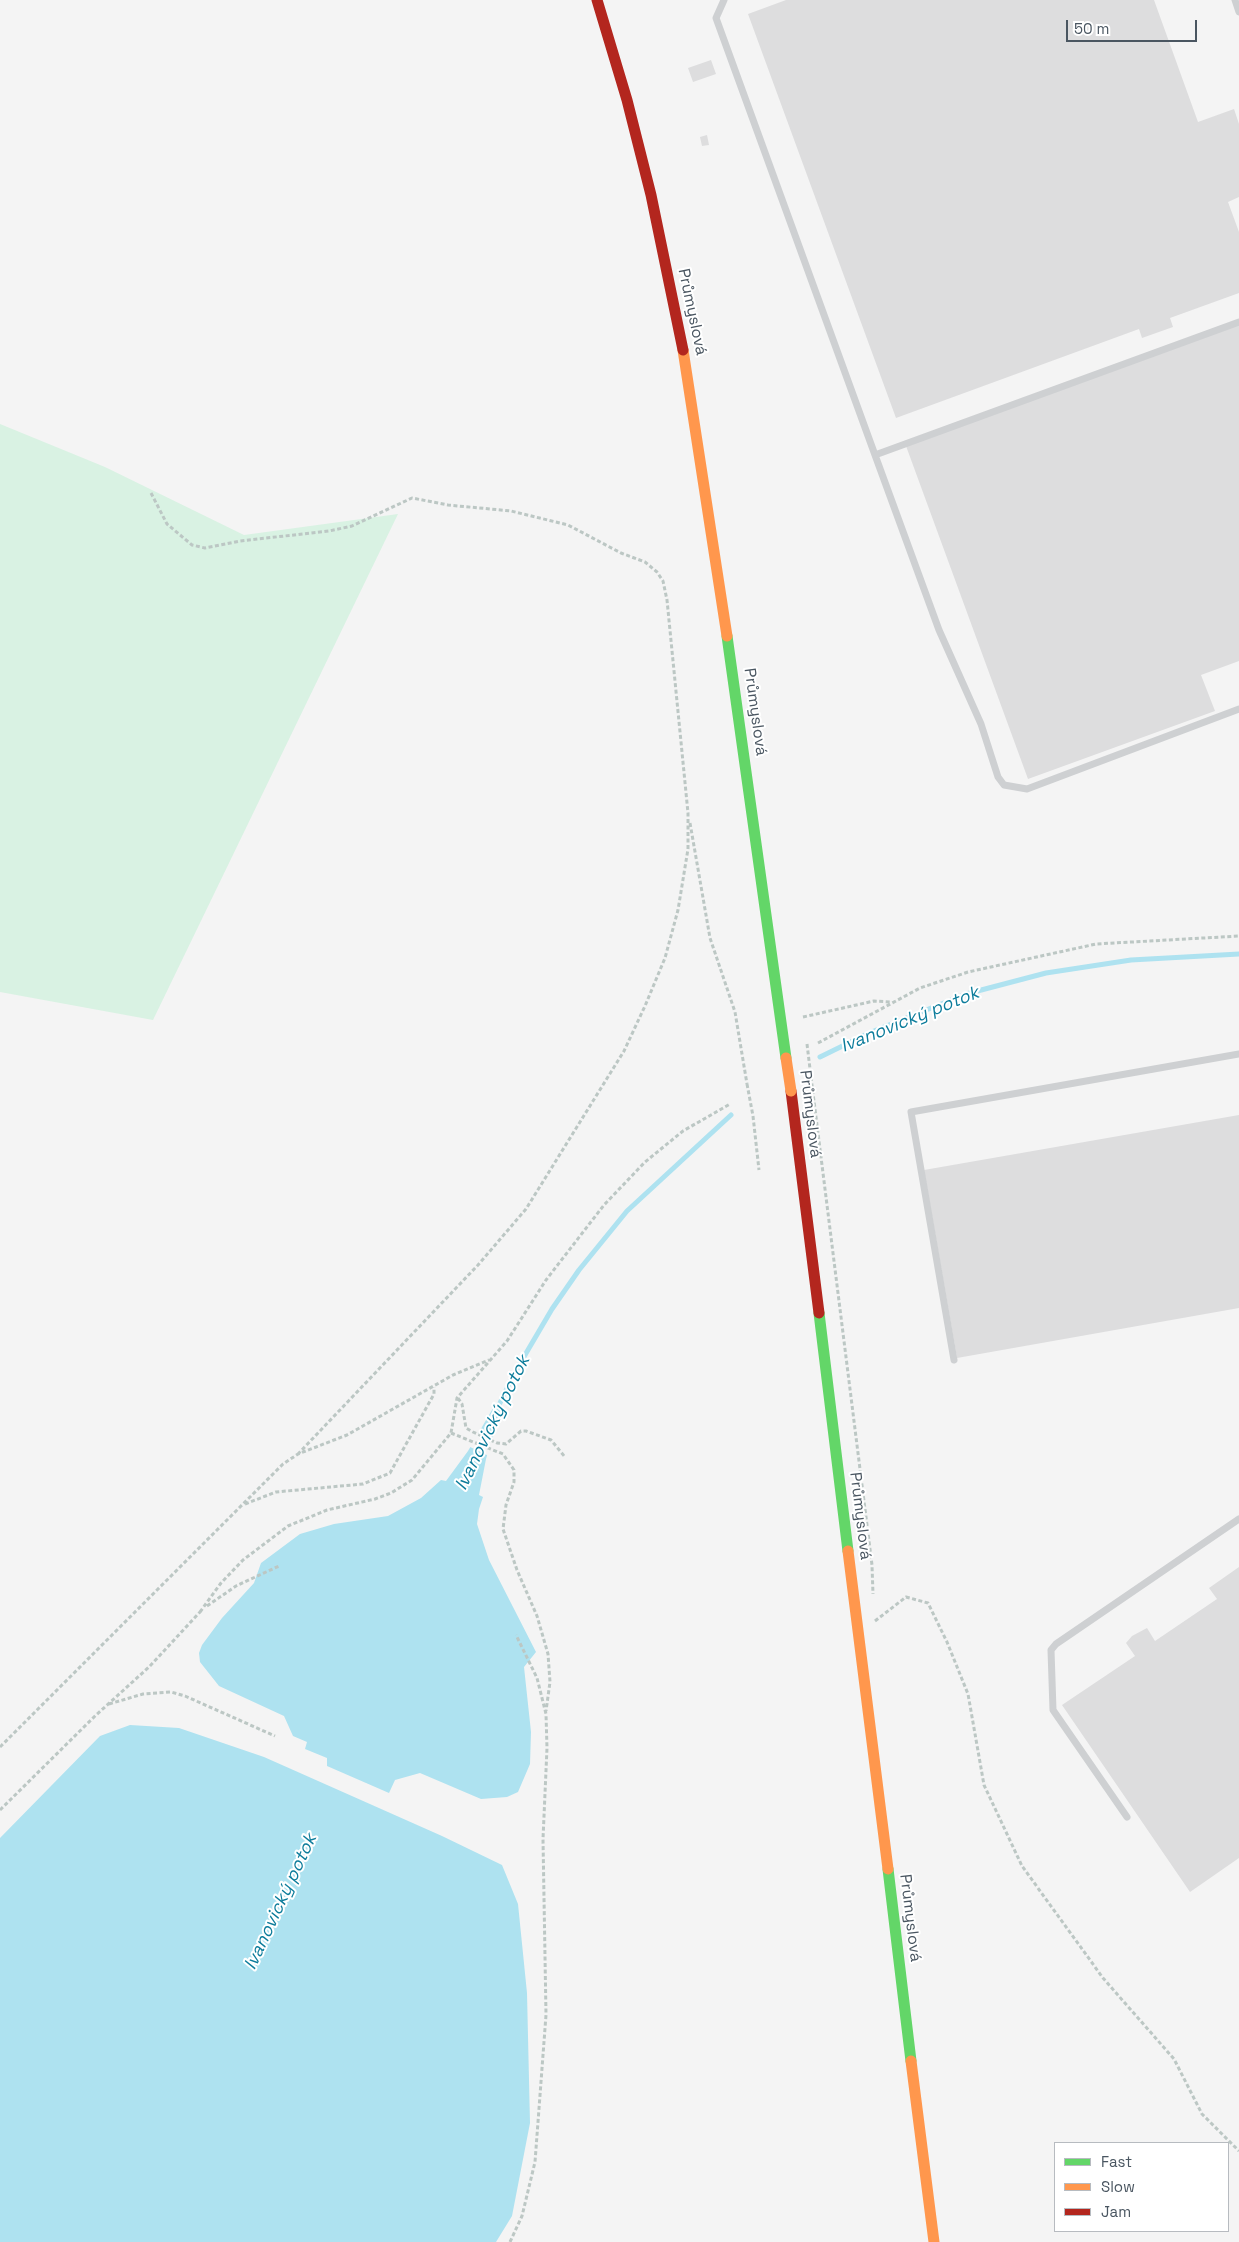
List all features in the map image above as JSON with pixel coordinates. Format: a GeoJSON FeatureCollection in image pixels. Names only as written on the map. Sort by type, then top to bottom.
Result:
{"type":"FeatureCollection","features":[{"type":"Feature","properties":{"kind":"street","name":"Průmyslová"},"geometry":{"type":"LineString","coordinates":[[597,0],[627,100],[651,195],[687,367],[742,735],[791,1091],[934,2242]]}},
{"type":"Feature","properties":{"kind":"lane"},"geometry":{"type":"LineString","coordinates":[[724,0],[716,18],[939,630],[981,724],[998,778],[1004,786],[1026,789],[1239,709]]}},
{"type":"Feature","properties":{"kind":"lane"},"geometry":{"type":"LineString","coordinates":[[1235,0],[1239,12]]}},
{"type":"Feature","properties":{"kind":"lane"},"geometry":{"type":"LineString","coordinates":[[875,455],[1239,322]]}},
{"type":"Feature","properties":{"kind":"lane"},"geometry":{"type":"LineString","coordinates":[[954,1360],[911,1112],[1239,1054]]}},
{"type":"Feature","properties":{"kind":"lane"},"geometry":{"type":"LineString","coordinates":[[1127,1817],[1053,1710],[1051,1650],[1063,1639],[1239,1519]]}},
{"type":"Feature","properties":{"kind":"path"},"geometry":{"type":"LineString","coordinates":[[151,493],[167,524],[192,545],[205,548],[240,541],[329,531],[352,526],[412,498],[542,517],[568,525],[621,553],[645,562],[657,572],[662,581],[667,600],[688,813],[710,938],[735,1012],[753,1116],[760,1170]]}},
{"type":"Feature","properties":{"kind":"path"},"geometry":{"type":"LineString","coordinates":[[0,1747],[245,1504],[263,1482],[298,1454],[478,1265],[520,1216],[624,1051],[665,958],[685,877],[688,813]]}},
{"type":"Feature","properties":{"kind":"path"},"geometry":{"type":"LineString","coordinates":[[818,1044],[891,1002],[920,988],[968,972],[1096,944],[1239,936]]}},
{"type":"Feature","properties":{"kind":"path"},"geometry":{"type":"LineString","coordinates":[[803,1017],[874,1001],[891,1002]]}},
{"type":"Feature","properties":{"kind":"path"},"geometry":{"type":"LineString","coordinates":[[806,1044],[811,1077]]}},
{"type":"Feature","properties":{"kind":"path"},"geometry":{"type":"LineString","coordinates":[[0,1810],[106,1705],[149,1667],[200,1612],[221,1583],[268,1539],[306,1517],[326,1510],[375,1499],[402,1488],[420,1473],[451,1433],[458,1398],[507,1341],[546,1280],[604,1205],[645,1162],[683,1131],[730,1104]]}},
{"type":"Feature","properties":{"kind":"path"},"geometry":{"type":"LineString","coordinates":[[298,1454],[347,1435],[453,1375],[492,1358]]}},
{"type":"Feature","properties":{"kind":"path"},"geometry":{"type":"LineString","coordinates":[[245,1504],[276,1492],[303,1488],[363,1484],[390,1473],[434,1394],[434,1387]]}},
{"type":"Feature","properties":{"kind":"path"},"geometry":{"type":"LineString","coordinates":[[458,1398],[462,1404],[466,1428],[472,1432],[497,1443],[506,1444],[521,1431],[526,1431],[550,1440],[565,1457]]}},
{"type":"Feature","properties":{"kind":"path"},"geometry":{"type":"LineString","coordinates":[[451,1433],[494,1450],[509,1461],[514,1470],[514,1482],[506,1505],[503,1529],[516,1570],[539,1622],[548,1654],[550,1682],[546,1714],[547,1748],[543,1839],[547,1969],[544,2068],[535,2162],[522,2216],[510,2242]]}},
{"type":"Feature","properties":{"kind":"path"},"geometry":{"type":"LineString","coordinates":[[200,1612],[230,1590],[279,1566]]}},
{"type":"Feature","properties":{"kind":"path"},"geometry":{"type":"LineString","coordinates":[[870,1624],[906,1597],[928,1603],[947,1642],[968,1694],[984,1785],[1022,1866],[1103,1978],[1174,2059],[1202,2114],[1239,2151]]}},
{"type":"Feature","properties":{"kind":"path"},"geometry":{"type":"LineString","coordinates":[[516,1635],[537,1678],[546,1714]]}},
{"type":"Feature","properties":{"kind":"path"},"geometry":{"type":"LineString","coordinates":[[106,1705],[143,1694],[171,1692],[185,1696],[275,1736]]}},
{"type":"Feature","properties":{"kind":"green space"},"geometry":{"type":"Polygon","coordinates":[[[0,424],[105,467],[244,535],[398,514],[153,1020],[0,992],[0,424]]]}},
{"type":"Feature","properties":{"kind":"water"},"geometry":{"type":"Polygon","coordinates":[[[496,1403],[502,1405],[486,1459],[479,1495],[483,1497],[477,1524],[489,1560],[536,1652],[524,1667],[531,1732],[530,1764],[518,1792],[507,1797],[481,1799],[420,1773],[395,1780],[389,1793],[327,1766],[327,1758],[305,1749],[307,1742],[293,1736],[284,1716],[219,1686],[200,1662],[199,1653],[202,1645],[222,1618],[254,1583],[261,1563],[300,1534],[334,1524],[388,1516],[421,1498],[441,1480],[446,1481],[468,1451],[496,1403]]]}},
{"type":"Feature","properties":{"kind":"water"},"geometry":{"type":"Polygon","coordinates":[[[130,1725],[179,1728],[264,1757],[442,1836],[502,1865],[518,1904],[527,1993],[530,2123],[512,2216],[496,2242],[0,2242],[0,1838],[100,1736],[130,1725]]]}},
{"type":"Feature","properties":{"kind":"pier"},"geometry":{"type":"Polygon","coordinates":[[[476,1432],[494,1440],[489,1456],[468,1446],[476,1432]]]}},
{"type":"Feature","properties":{"kind":"building"},"geometry":{"type":"Polygon","coordinates":[[[786,0],[1154,0],[1198,122],[1234,109],[1239,124],[1239,197],[1228,202],[1239,232],[1239,293],[1170,318],[1173,327],[1142,338],[1139,329],[896,418],[748,14],[786,0]]]}},
{"type":"Feature","properties":{"kind":"building"},"geometry":{"type":"Polygon","coordinates":[[[711,60],[716,74],[693,82],[688,68],[711,60]]]}},
{"type":"Feature","properties":{"kind":"building"},"geometry":{"type":"Polygon","coordinates":[[[707,135],[709,145],[702,146],[700,137],[707,135]]]}},
{"type":"Feature","properties":{"kind":"building"},"geometry":{"type":"Polygon","coordinates":[[[1239,324],[1239,661],[1201,675],[1215,711],[1028,779],[906,446],[1239,324]]]}},
{"type":"Feature","properties":{"kind":"building"},"geometry":{"type":"Polygon","coordinates":[[[1239,1115],[1239,1308],[957,1358],[924,1170],[1239,1115]]]}},
{"type":"Feature","properties":{"kind":"building"},"geometry":{"type":"Polygon","coordinates":[[[1239,1567],[1239,1858],[1190,1892],[1062,1705],[1135,1656],[1126,1643],[1132,1636],[1147,1628],[1155,1641],[1217,1599],[1209,1588],[1239,1567]]]}},
{"type":"Feature","properties":{"kind":"waterway","name":"Ivanovický potok"},"geometry":{"type":"LineString","coordinates":[[820,1057],[869,1033],[966,994],[1046,973],[1131,960],[1239,954]]}},
{"type":"Feature","properties":{"kind":"waterway","name":"Ivanovický potok"},"geometry":{"type":"LineString","coordinates":[[497,1409],[515,1372],[552,1309],[579,1270],[627,1211],[731,1115]]}},
{"type":"Feature","properties":{"kind":"traffic: fast"},"geometry":{"type":"LineString","coordinates":[[727,636],[786,1058]]}},
{"type":"Feature","properties":{"kind":"traffic: fast"},"geometry":{"type":"LineString","coordinates":[[819,1313],[848,1551]]}},
{"type":"Feature","properties":{"kind":"traffic: fast"},"geometry":{"type":"LineString","coordinates":[[888,1869],[911,2061]]}},
{"type":"Feature","properties":{"kind":"traffic: slow"},"geometry":{"type":"LineString","coordinates":[[683,350],[727,636]]}},
{"type":"Feature","properties":{"kind":"traffic: slow"},"geometry":{"type":"LineString","coordinates":[[786,1058],[791,1091]]}},
{"type":"Feature","properties":{"kind":"traffic: slow"},"geometry":{"type":"LineString","coordinates":[[848,1551],[888,1869]]}},
{"type":"Feature","properties":{"kind":"traffic: slow"},"geometry":{"type":"LineString","coordinates":[[911,2061],[934,2242]]}},
{"type":"Feature","properties":{"kind":"traffic: jam"},"geometry":{"type":"LineString","coordinates":[[597,0],[627,100],[651,195],[683,350]]}},
{"type":"Feature","properties":{"kind":"traffic: jam"},"geometry":{"type":"LineString","coordinates":[[791,1091],[819,1313]]}}]}
